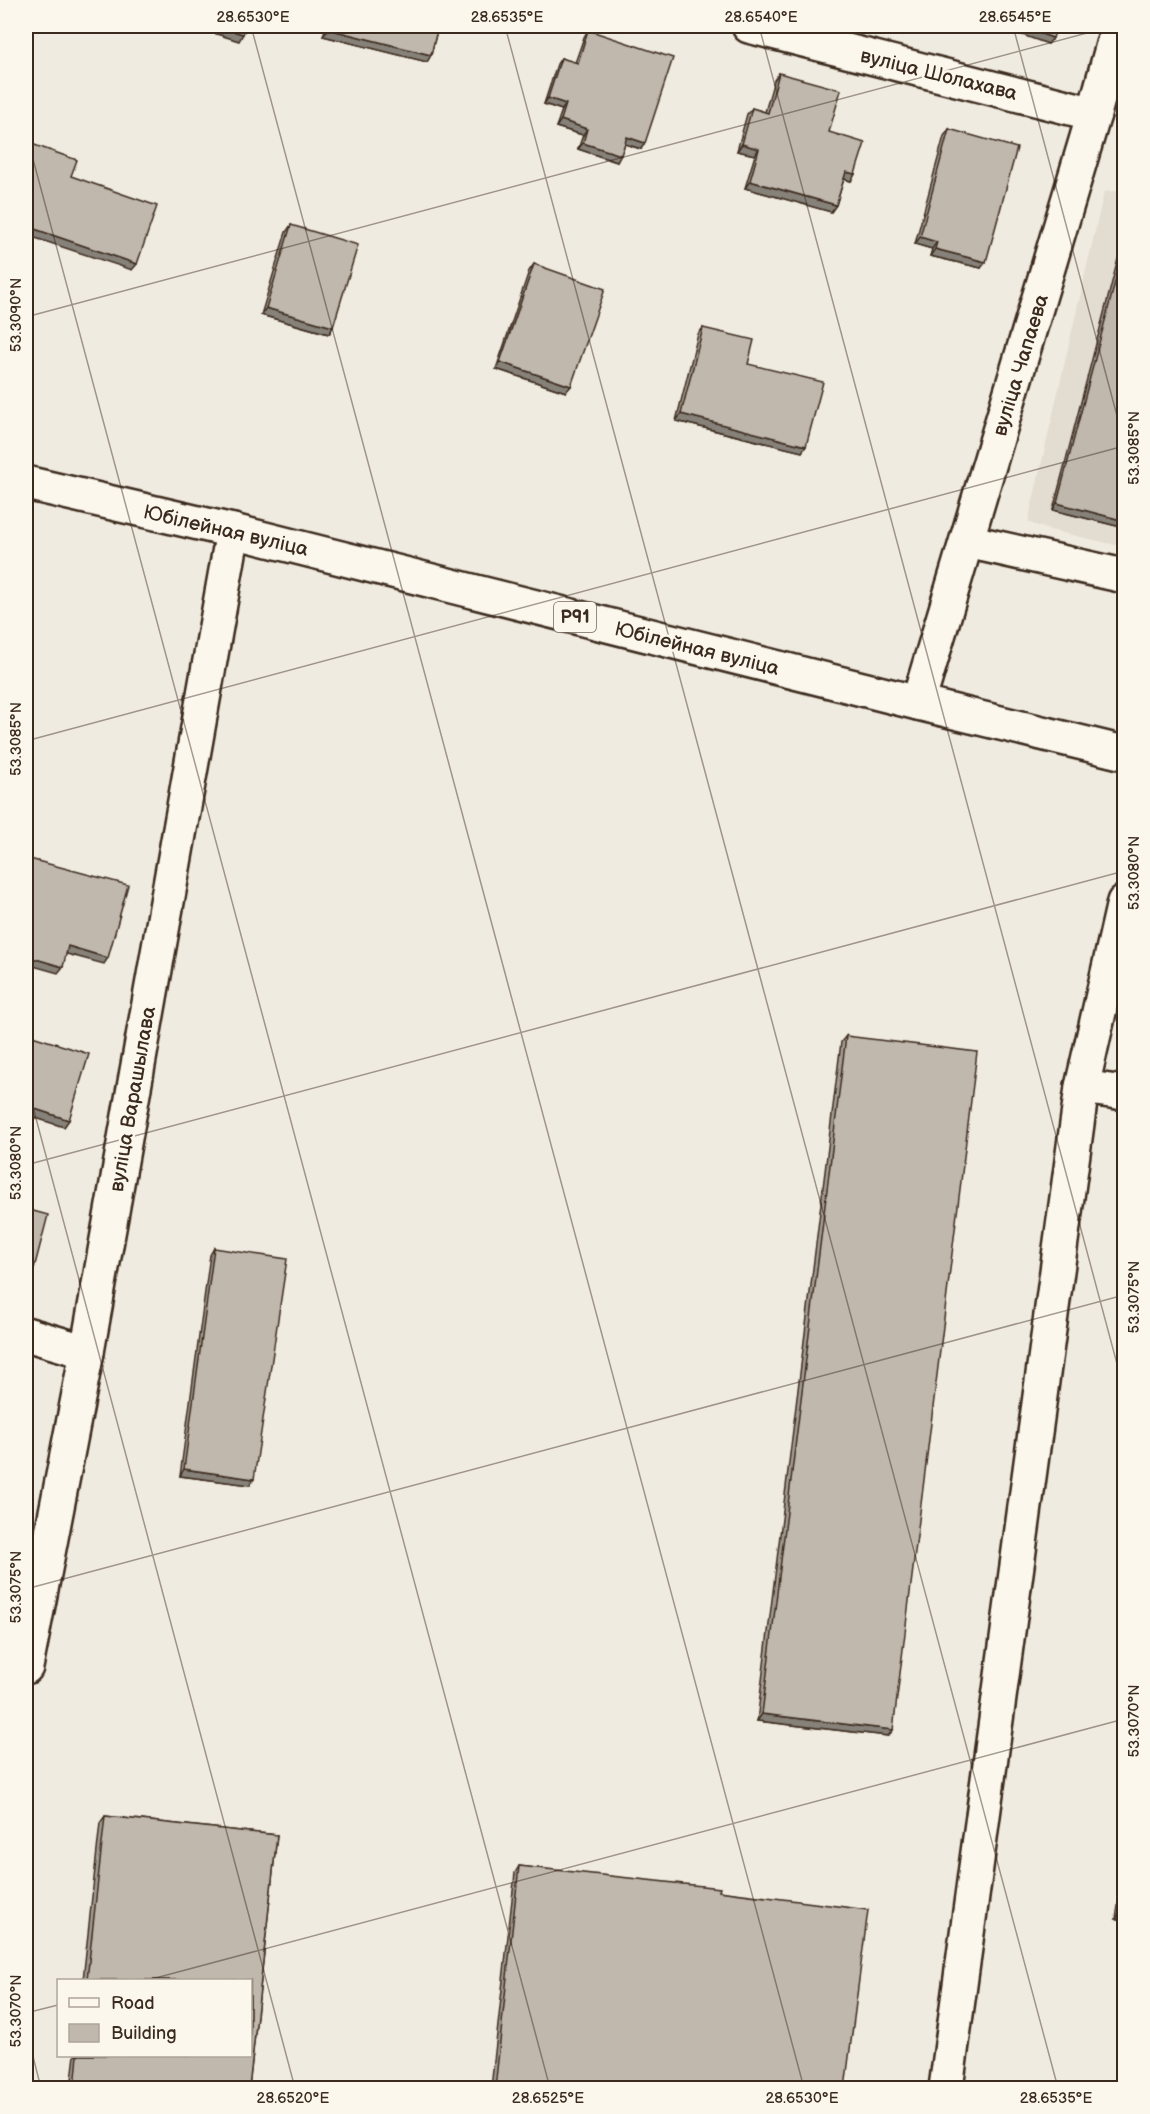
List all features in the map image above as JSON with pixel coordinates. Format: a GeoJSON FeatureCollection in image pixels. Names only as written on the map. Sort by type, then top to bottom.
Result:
{"type":"FeatureCollection","features":[{"type":"Feature","properties":{"kind":"street","name":"вуліца Шолахава"},"geometry":{"type":"LineString","coordinates":[[749,26],[1094,114]]}},
{"type":"Feature","properties":{"kind":"street","name":"вуліца Чапаева"},"geometry":{"type":"LineString","coordinates":[[918,703],[1094,114],[1118,26]]}},
{"type":"Feature","properties":{"kind":"street"},"geometry":{"type":"LineString","coordinates":[[1118,26],[1125,27]]}},
{"type":"Feature","properties":{"kind":"street","name":"Юбілейная вуліца"},"geometry":{"type":"LineString","coordinates":[[26,483],[233,531],[1125,753]]}},
{"type":"Feature","properties":{"kind":"street","name":"вуліца Варашылава"},"geometry":{"type":"LineString","coordinates":[[26,1667],[87,1352],[233,531]]}},
{"type":"Feature","properties":{"kind":"street"},"geometry":{"type":"LineString","coordinates":[[967,541],[1125,576]]}},
{"type":"Feature","properties":{"kind":"street"},"geometry":{"type":"LineString","coordinates":[[946,2088],[1083,1087],[1125,902]]}},
{"type":"Feature","properties":{"kind":"street"},"geometry":{"type":"LineString","coordinates":[[1083,1087],[1125,1093]]}},
{"type":"Feature","properties":{"kind":"street"},"geometry":{"type":"LineString","coordinates":[[26,1334],[87,1352]]}},
{"type":"Feature","properties":{"kind":"shaded area"},"geometry":{"type":"Polygon","coordinates":[[[1124,190],[1124,547],[1046,529],[1028,522],[1104,192],[1124,190]]]}},
{"type":"Feature","properties":{"kind":"building"},"geometry":{"type":"Polygon","coordinates":[[[216,26],[246,26],[243,34],[216,26]]]}},
{"type":"Feature","properties":{"kind":"building"},"geometry":{"type":"Polygon","coordinates":[[[329,26],[438,26],[431,55],[328,29],[329,26]]]}},
{"type":"Feature","properties":{"kind":"building"},"geometry":{"type":"Polygon","coordinates":[[[1019,26],[1057,26],[1053,38],[1019,26]]]}},
{"type":"Feature","properties":{"kind":"building"},"geometry":{"type":"Polygon","coordinates":[[[588,30],[673,58],[645,143],[627,137],[621,155],[583,143],[587,129],[561,120],[566,104],[548,98],[561,58],[578,63],[588,30]]]}},
{"type":"Feature","properties":{"kind":"building"},"geometry":{"type":"Polygon","coordinates":[[[779,73],[841,90],[829,132],[865,143],[855,174],[846,172],[836,205],[750,181],[759,149],[742,144],[752,108],[768,113],[779,73]]]}},
{"type":"Feature","properties":{"kind":"building"},"geometry":{"type":"Polygon","coordinates":[[[949,129],[1017,148],[986,262],[935,249],[937,242],[920,237],[949,129]]]}},
{"type":"Feature","properties":{"kind":"building"},"geometry":{"type":"Polygon","coordinates":[[[26,142],[77,160],[71,176],[157,206],[137,264],[26,226],[26,142]]]}},
{"type":"Feature","properties":{"kind":"building"},"geometry":{"type":"Polygon","coordinates":[[[291,225],[358,245],[333,327],[266,308],[291,225]]]}},
{"type":"Feature","properties":{"kind":"building"},"geometry":{"type":"Polygon","coordinates":[[[1123,252],[1125,253],[1125,521],[1057,503],[1123,252]]]}},
{"type":"Feature","properties":{"kind":"building"},"geometry":{"type":"Polygon","coordinates":[[[534,264],[605,289],[571,386],[500,362],[534,264]]]}},
{"type":"Feature","properties":{"kind":"building"},"geometry":{"type":"Polygon","coordinates":[[[703,328],[754,340],[748,364],[823,382],[806,446],[681,414],[703,328]]]}},
{"type":"Feature","properties":{"kind":"building"},"geometry":{"type":"Polygon","coordinates":[[[26,858],[128,885],[108,958],[68,946],[63,967],[26,956],[26,858]]]}},
{"type":"Feature","properties":{"kind":"building"},"geometry":{"type":"Polygon","coordinates":[[[26,1034],[89,1054],[69,1120],[26,1106],[26,1034]]]}},
{"type":"Feature","properties":{"kind":"building"},"geometry":{"type":"Polygon","coordinates":[[[846,1036],[977,1052],[893,1730],[762,1714],[846,1036]]]}},
{"type":"Feature","properties":{"kind":"building"},"geometry":{"type":"Polygon","coordinates":[[[26,1209],[48,1215],[30,1284],[26,1283],[26,1209]]]}},
{"type":"Feature","properties":{"kind":"building"},"geometry":{"type":"Polygon","coordinates":[[[214,1248],[287,1259],[254,1479],[184,1469],[214,1248]]]}},
{"type":"Feature","properties":{"kind":"building"},"geometry":{"type":"Polygon","coordinates":[[[105,1816],[277,1835],[249,2088],[75,2088],[78,2057],[252,2057],[252,1979],[87,1979],[105,1816]]]}},
{"type":"Feature","properties":{"kind":"building"},"geometry":{"type":"Polygon","coordinates":[[[519,1866],[720,1888],[719,1891],[868,1910],[845,2088],[495,2088],[519,1866]]]}},
{"type":"Feature","properties":{"kind":"building"},"geometry":{"type":"Polygon","coordinates":[[[1125,1884],[1125,1913],[1120,1912],[1125,1884]]]}}]}
